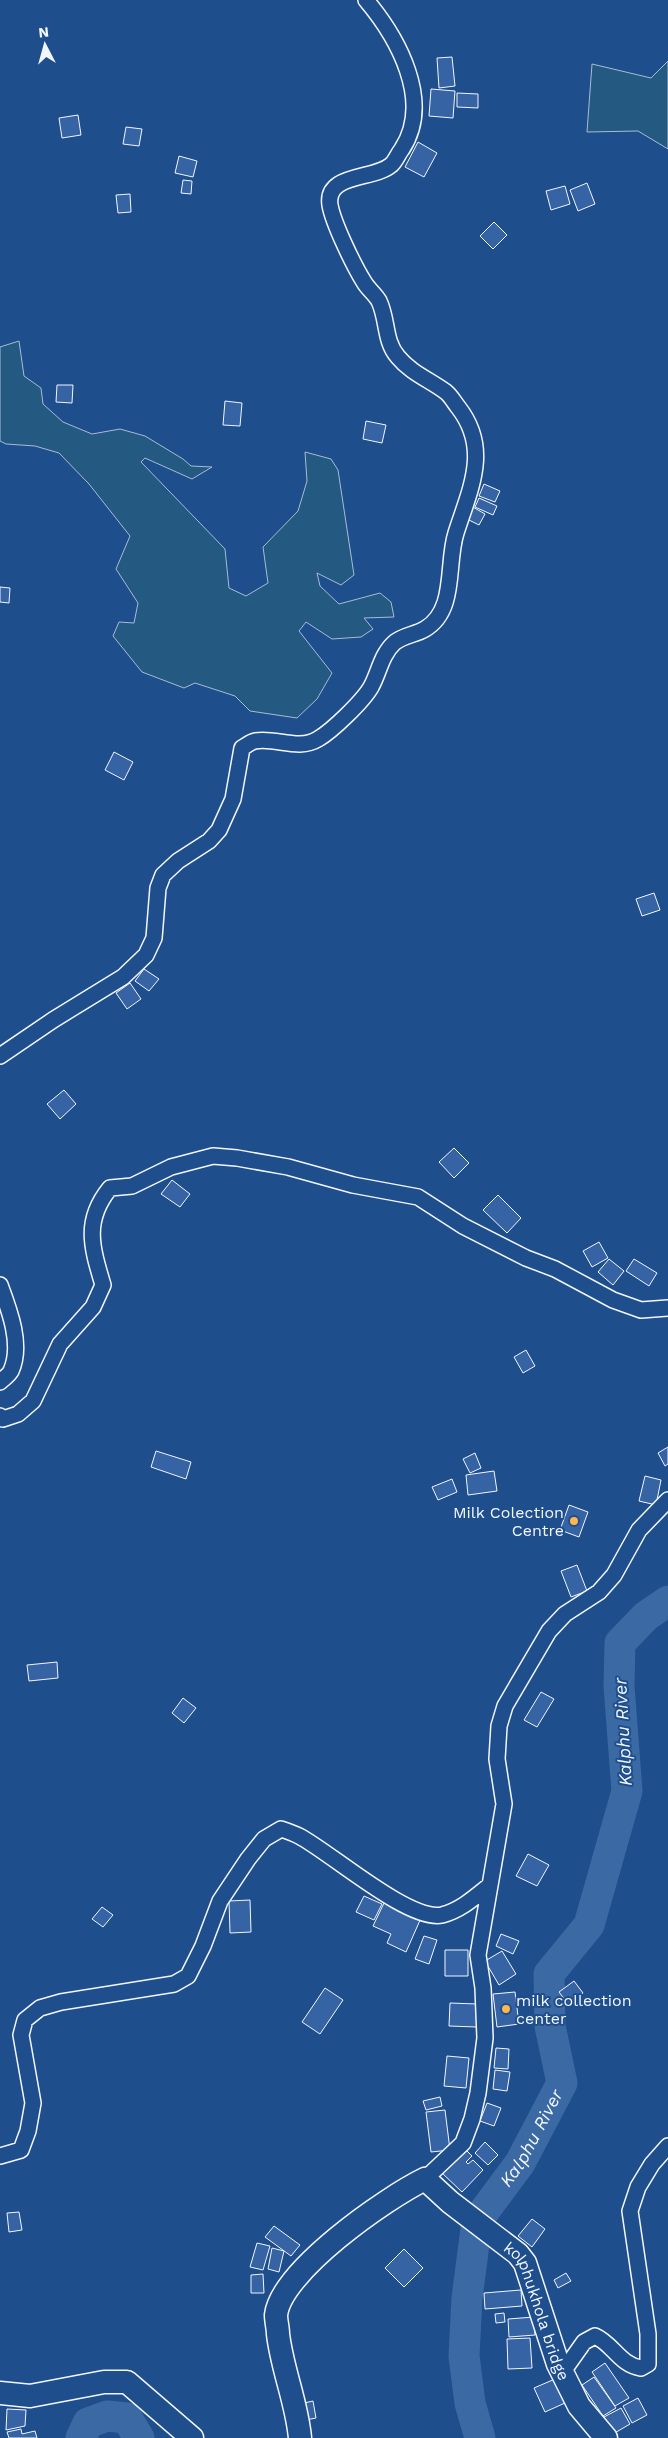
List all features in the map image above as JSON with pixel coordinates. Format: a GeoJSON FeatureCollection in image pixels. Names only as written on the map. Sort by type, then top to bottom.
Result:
{"type":"FeatureCollection","features":[{"type":"Feature","properties":{"kind":"street"},"geometry":{"type":"LineString","coordinates":[[0,1056],[53,1020],[123,977],[146,955],[154,938],[158,888],[163,875],[178,861],[209,841],[219,830],[233,799],[242,748],[253,741],[301,744],[317,740],[361,701],[372,686],[382,660],[393,644],[407,635],[425,629],[436,620],[447,602],[452,543],[464,505],[470,494],[475,474],[475,445],[472,427],[448,393],[409,368],[390,347],[379,301],[364,282],[333,218],[329,202],[334,188],[347,180],[372,174],[391,166],[413,126],[414,96],[407,69],[383,22],[366,0]]}},
{"type":"Feature","properties":{"kind":"street"},"geometry":{"type":"LineString","coordinates":[[0,1416],[3,1418],[18,1414],[32,1401],[60,1344],[93,1307],[103,1285],[94,1256],[93,1217],[102,1198],[110,1188],[132,1186],[171,1167],[213,1156],[237,1158],[288,1167],[353,1185],[418,1197],[463,1226],[526,1258],[555,1269],[613,1300],[641,1310],[668,1308]]}},
{"type":"Feature","properties":{"kind":"street"},"geometry":{"type":"LineString","coordinates":[[0,1285],[11,1317],[15,1356],[11,1372],[0,1382]]}},
{"type":"Feature","properties":{"kind":"street"},"geometry":{"type":"LineString","coordinates":[[300,2438],[280,2346],[276,2315],[280,2302],[289,2286],[304,2269],[349,2229],[382,2204],[425,2179],[463,2143],[472,2119],[478,2093],[485,2038],[483,1988],[478,1955],[504,1804],[497,1760],[499,1726],[505,1706],[549,1631],[565,1614],[599,1592],[614,1575],[639,1530],[668,1500]]}},
{"type":"Feature","properties":{"kind":"street"},"geometry":{"type":"LineString","coordinates":[[0,2156],[21,2150],[28,2131],[33,2103],[21,2035],[26,2020],[40,2008],[61,2002],[174,1984],[188,1976],[203,1946],[220,1901],[264,1839],[281,1829],[298,1835],[374,1887],[414,1910],[440,1916],[466,1905],[490,1885]]}},
{"type":"Feature","properties":{"kind":"street"},"geometry":{"type":"LineString","coordinates":[[562,2373],[584,2342],[595,2336],[605,2340],[622,2360],[633,2367],[641,2368],[648,2364],[648,2334],[630,2211],[638,2187],[652,2164],[668,2146]]}},
{"type":"Feature","properties":{"kind":"street","name":"kolphukhola bridge"},"geometry":{"type":"LineString","coordinates":[[425,2179],[450,2202],[518,2254],[525,2263],[545,2329],[562,2373],[579,2406],[606,2438]]}},
{"type":"Feature","properties":{"kind":"street"},"geometry":{"type":"LineString","coordinates":[[0,2393],[30,2396],[79,2386],[127,2382],[192,2438]]}},
{"type":"Feature","properties":{"kind":"shaded area"},"geometry":{"type":"Polygon","coordinates":[[[668,61],[668,149],[638,131],[587,132],[592,64],[651,78],[668,61]]]}},
{"type":"Feature","properties":{"kind":"shaded area"},"geometry":{"type":"Polygon","coordinates":[[[19,341],[24,376],[41,388],[43,404],[63,422],[92,434],[120,429],[145,436],[191,466],[212,467],[192,479],[145,458],[141,462],[225,549],[229,588],[246,596],[268,583],[263,547],[298,511],[307,481],[305,452],[331,459],[338,470],[354,575],[341,585],[317,573],[320,586],[339,604],[380,593],[391,602],[394,617],[364,618],[373,629],[361,637],[332,639],[306,622],[299,631],[332,673],[317,699],[297,718],[250,711],[235,696],[195,683],[184,688],[142,672],[113,636],[119,622],[134,623],[138,603],[116,569],[130,536],[89,484],[59,453],[35,446],[6,444],[0,441],[0,347],[19,341]]]}},
{"type":"Feature","properties":{"kind":"building"},"geometry":{"type":"Polygon","coordinates":[[[452,57],[455,86],[439,88],[437,58],[452,57]]]}},
{"type":"Feature","properties":{"kind":"building"},"geometry":{"type":"Polygon","coordinates":[[[431,89],[455,91],[453,118],[429,116],[431,89]]]}},
{"type":"Feature","properties":{"kind":"building"},"geometry":{"type":"Polygon","coordinates":[[[457,93],[478,94],[478,108],[457,107],[457,93]]]}},
{"type":"Feature","properties":{"kind":"building"},"geometry":{"type":"Polygon","coordinates":[[[78,115],[81,135],[62,138],[59,118],[78,115]]]}},
{"type":"Feature","properties":{"kind":"building"},"geometry":{"type":"Polygon","coordinates":[[[126,127],[142,129],[139,146],[123,144],[126,127]]]}},
{"type":"Feature","properties":{"kind":"building"},"geometry":{"type":"Polygon","coordinates":[[[418,142],[437,153],[424,177],[405,167],[418,142]]]}},
{"type":"Feature","properties":{"kind":"building"},"geometry":{"type":"Polygon","coordinates":[[[179,156],[197,161],[193,177],[175,173],[179,156]]]}},
{"type":"Feature","properties":{"kind":"building"},"geometry":{"type":"Polygon","coordinates":[[[183,180],[192,181],[191,194],[181,193],[183,180]]]}},
{"type":"Feature","properties":{"kind":"building"},"geometry":{"type":"Polygon","coordinates":[[[587,183],[595,204],[578,211],[570,190],[587,183]]]}},
{"type":"Feature","properties":{"kind":"building"},"geometry":{"type":"Polygon","coordinates":[[[565,186],[570,204],[551,210],[546,191],[565,186]]]}},
{"type":"Feature","properties":{"kind":"building"},"geometry":{"type":"Polygon","coordinates":[[[130,194],[131,212],[118,213],[116,195],[130,194]]]}},
{"type":"Feature","properties":{"kind":"building"},"geometry":{"type":"Polygon","coordinates":[[[494,222],[507,235],[493,249],[480,236],[494,222]]]}},
{"type":"Feature","properties":{"kind":"building"},"geometry":{"type":"Polygon","coordinates":[[[57,385],[73,385],[72,403],[56,402],[57,385]]]}},
{"type":"Feature","properties":{"kind":"building"},"geometry":{"type":"Polygon","coordinates":[[[225,401],[242,403],[240,426],[223,425],[225,401]]]}},
{"type":"Feature","properties":{"kind":"building"},"geometry":{"type":"Polygon","coordinates":[[[366,421],[386,425],[382,443],[363,439],[366,421]]]}},
{"type":"Feature","properties":{"kind":"building"},"geometry":{"type":"Polygon","coordinates":[[[484,484],[500,491],[495,502],[479,496],[484,484]]]}},
{"type":"Feature","properties":{"kind":"building"},"geometry":{"type":"Polygon","coordinates":[[[479,498],[497,506],[493,515],[475,507],[479,498]]]}},
{"type":"Feature","properties":{"kind":"building"},"geometry":{"type":"Polygon","coordinates":[[[473,507],[485,514],[479,525],[467,519],[473,507]]]}},
{"type":"Feature","properties":{"kind":"building"},"geometry":{"type":"Polygon","coordinates":[[[0,587],[10,588],[9,603],[0,602],[0,587]]]}},
{"type":"Feature","properties":{"kind":"building"},"geometry":{"type":"Polygon","coordinates":[[[114,752],[133,762],[124,780],[105,770],[114,752]]]}},
{"type":"Feature","properties":{"kind":"building"},"geometry":{"type":"Polygon","coordinates":[[[654,893],[660,910],[642,916],[636,899],[654,893]]]}},
{"type":"Feature","properties":{"kind":"building"},"geometry":{"type":"Polygon","coordinates":[[[144,969],[159,979],[149,991],[135,981],[144,969]]]}},
{"type":"Feature","properties":{"kind":"building"},"geometry":{"type":"Polygon","coordinates":[[[130,983],[141,999],[127,1009],[116,993],[130,983]]]}},
{"type":"Feature","properties":{"kind":"building"},"geometry":{"type":"Polygon","coordinates":[[[64,1090],[76,1104],[60,1119],[47,1104],[64,1090]]]}},
{"type":"Feature","properties":{"kind":"building"},"geometry":{"type":"Polygon","coordinates":[[[454,1148],[469,1163],[454,1178],[439,1162],[454,1148]]]}},
{"type":"Feature","properties":{"kind":"building"},"geometry":{"type":"Polygon","coordinates":[[[172,1180],[190,1194],[180,1207],[161,1194],[172,1180]]]}},
{"type":"Feature","properties":{"kind":"building"},"geometry":{"type":"Polygon","coordinates":[[[498,1195],[521,1218],[507,1233],[483,1210],[498,1195]]]}},
{"type":"Feature","properties":{"kind":"building"},"geometry":{"type":"Polygon","coordinates":[[[599,1242],[608,1258],[592,1267],[583,1251],[599,1242]]]}},
{"type":"Feature","properties":{"kind":"building"},"geometry":{"type":"Polygon","coordinates":[[[609,1259],[624,1271],[613,1285],[598,1272],[609,1259]]]}},
{"type":"Feature","properties":{"kind":"building"},"geometry":{"type":"Polygon","coordinates":[[[634,1259],[657,1273],[649,1286],[626,1271],[634,1259]]]}},
{"type":"Feature","properties":{"kind":"building"},"geometry":{"type":"Polygon","coordinates":[[[526,1350],[535,1366],[523,1373],[514,1357],[526,1350]]]}},
{"type":"Feature","properties":{"kind":"building"},"geometry":{"type":"Polygon","coordinates":[[[668,1447],[668,1464],[665,1466],[658,1453],[668,1447]]]}},
{"type":"Feature","properties":{"kind":"building"},"geometry":{"type":"Polygon","coordinates":[[[156,1451],[191,1462],[186,1479],[151,1467],[156,1451]]]}},
{"type":"Feature","properties":{"kind":"building"},"geometry":{"type":"Polygon","coordinates":[[[475,1453],[481,1468],[470,1473],[463,1459],[475,1453]]]}},
{"type":"Feature","properties":{"kind":"building"},"geometry":{"type":"Polygon","coordinates":[[[494,1471],[497,1491],[468,1495],[466,1475],[494,1471]]]}},
{"type":"Feature","properties":{"kind":"building"},"geometry":{"type":"Polygon","coordinates":[[[645,1476],[661,1480],[656,1505],[639,1501],[645,1476]]]}},
{"type":"Feature","properties":{"kind":"building"},"geometry":{"type":"Polygon","coordinates":[[[452,1479],[457,1492],[438,1500],[432,1487],[452,1479]]]}},
{"type":"Feature","properties":{"kind":"building","name":"Milk Colection Centre"},"geometry":{"type":"Polygon","coordinates":[[[569,1505],[588,1512],[579,1537],[560,1530],[569,1505]]]}},
{"type":"Feature","properties":{"kind":"building"},"geometry":{"type":"Polygon","coordinates":[[[577,1565],[587,1591],[571,1597],[561,1571],[577,1565]]]}},
{"type":"Feature","properties":{"kind":"building"},"geometry":{"type":"Polygon","coordinates":[[[57,1662],[58,1678],[29,1681],[27,1665],[57,1662]]]}},
{"type":"Feature","properties":{"kind":"building"},"geometry":{"type":"Polygon","coordinates":[[[541,1692],[554,1699],[537,1727],[524,1720],[541,1692]]]}},
{"type":"Feature","properties":{"kind":"building"},"geometry":{"type":"Polygon","coordinates":[[[183,1698],[196,1708],[184,1723],[172,1713],[183,1698]]]}},
{"type":"Feature","properties":{"kind":"building"},"geometry":{"type":"Polygon","coordinates":[[[528,1854],[549,1865],[537,1886],[516,1876],[528,1854]]]}},
{"type":"Feature","properties":{"kind":"building"},"geometry":{"type":"Polygon","coordinates":[[[364,1896],[382,1904],[374,1920],[356,1912],[364,1896]]]}},
{"type":"Feature","properties":{"kind":"building"},"geometry":{"type":"Polygon","coordinates":[[[250,1900],[251,1932],[230,1933],[229,1901],[250,1900]]]}},
{"type":"Feature","properties":{"kind":"building"},"geometry":{"type":"Polygon","coordinates":[[[385,1901],[421,1918],[406,1952],[387,1943],[391,1934],[373,1926],[385,1901]]]}},
{"type":"Feature","properties":{"kind":"building"},"geometry":{"type":"Polygon","coordinates":[[[102,1907],[113,1915],[103,1927],[92,1919],[102,1907]]]}},
{"type":"Feature","properties":{"kind":"building"},"geometry":{"type":"Polygon","coordinates":[[[501,1934],[519,1941],[513,1954],[496,1946],[501,1934]]]}},
{"type":"Feature","properties":{"kind":"building"},"geometry":{"type":"Polygon","coordinates":[[[424,1936],[437,1940],[429,1964],[415,1959],[424,1936]]]}},
{"type":"Feature","properties":{"kind":"building"},"geometry":{"type":"Polygon","coordinates":[[[445,1950],[468,1950],[468,1976],[445,1976],[445,1950]]]}},
{"type":"Feature","properties":{"kind":"building"},"geometry":{"type":"Polygon","coordinates":[[[502,1951],[516,1974],[499,1985],[485,1961],[502,1951]]]}},
{"type":"Feature","properties":{"kind":"building"},"geometry":{"type":"Polygon","coordinates":[[[574,1981],[583,1993],[568,2004],[559,1992],[574,1981]]]}},
{"type":"Feature","properties":{"kind":"building"},"geometry":{"type":"Polygon","coordinates":[[[325,1988],[343,2000],[320,2034],[302,2022],[325,1988]]]}},
{"type":"Feature","properties":{"kind":"building","name":"milk collection center"},"geometry":{"type":"Polygon","coordinates":[[[515,1992],[519,2024],[497,2027],[493,1994],[515,1992]]]}},
{"type":"Feature","properties":{"kind":"building"},"geometry":{"type":"Polygon","coordinates":[[[450,2003],[477,2004],[477,2027],[449,2026],[450,2003]]]}},
{"type":"Feature","properties":{"kind":"building"},"geometry":{"type":"Polygon","coordinates":[[[496,2048],[509,2049],[508,2069],[494,2068],[496,2048]]]}},
{"type":"Feature","properties":{"kind":"building"},"geometry":{"type":"Polygon","coordinates":[[[447,2056],[469,2058],[466,2088],[444,2086],[447,2056]]]}},
{"type":"Feature","properties":{"kind":"building"},"geometry":{"type":"Polygon","coordinates":[[[495,2070],[510,2072],[507,2091],[493,2089],[495,2070]]]}},
{"type":"Feature","properties":{"kind":"building"},"geometry":{"type":"Polygon","coordinates":[[[440,2097],[442,2106],[426,2110],[423,2101],[440,2097]]]}},
{"type":"Feature","properties":{"kind":"building"},"geometry":{"type":"Polygon","coordinates":[[[487,2103],[501,2108],[494,2126],[480,2121],[487,2103]]]}},
{"type":"Feature","properties":{"kind":"building"},"geometry":{"type":"Polygon","coordinates":[[[445,2110],[450,2150],[431,2152],[426,2112],[445,2110]]]}},
{"type":"Feature","properties":{"kind":"building"},"geometry":{"type":"Polygon","coordinates":[[[485,2142],[498,2155],[488,2165],[475,2153],[485,2142]]]}},
{"type":"Feature","properties":{"kind":"building"},"geometry":{"type":"Polygon","coordinates":[[[466,2150],[472,2156],[466,2162],[468,2164],[473,2160],[483,2170],[462,2192],[442,2173],[466,2150]]]}},
{"type":"Feature","properties":{"kind":"building"},"geometry":{"type":"Polygon","coordinates":[[[19,2212],[22,2230],[9,2232],[7,2213],[19,2212]]]}},
{"type":"Feature","properties":{"kind":"building"},"geometry":{"type":"Polygon","coordinates":[[[532,2219],[545,2229],[532,2247],[518,2236],[532,2219]]]}},
{"type":"Feature","properties":{"kind":"building"},"geometry":{"type":"Polygon","coordinates":[[[274,2226],[300,2245],[291,2256],[265,2237],[274,2226]]]}},
{"type":"Feature","properties":{"kind":"building"},"geometry":{"type":"Polygon","coordinates":[[[257,2243],[270,2246],[263,2270],[250,2267],[257,2243]]]}},
{"type":"Feature","properties":{"kind":"building"},"geometry":{"type":"Polygon","coordinates":[[[272,2248],[284,2251],[279,2272],[268,2269],[272,2248]]]}},
{"type":"Feature","properties":{"kind":"building"},"geometry":{"type":"Polygon","coordinates":[[[404,2249],[423,2268],[404,2287],[385,2268],[404,2249]]]}},
{"type":"Feature","properties":{"kind":"building"},"geometry":{"type":"Polygon","coordinates":[[[566,2273],[571,2281],[558,2288],[554,2280],[566,2273]]]}},
{"type":"Feature","properties":{"kind":"building"},"geometry":{"type":"Polygon","coordinates":[[[263,2274],[264,2293],[251,2293],[251,2275],[263,2274]]]}},
{"type":"Feature","properties":{"kind":"building"},"geometry":{"type":"Polygon","coordinates":[[[521,2290],[522,2306],[485,2309],[484,2293],[521,2290]]]}},
{"type":"Feature","properties":{"kind":"building"},"geometry":{"type":"Polygon","coordinates":[[[504,2313],[505,2322],[496,2323],[495,2314],[504,2313]]]}},
{"type":"Feature","properties":{"kind":"building"},"geometry":{"type":"Polygon","coordinates":[[[534,2317],[535,2335],[509,2337],[508,2319],[534,2317]]]}},
{"type":"Feature","properties":{"kind":"building"},"geometry":{"type":"Polygon","coordinates":[[[530,2338],[532,2368],[508,2369],[507,2339],[530,2338]]]}},
{"type":"Feature","properties":{"kind":"building"},"geometry":{"type":"Polygon","coordinates":[[[605,2363],[629,2398],[615,2406],[592,2372],[605,2363]]]}},
{"type":"Feature","properties":{"kind":"building"},"geometry":{"type":"Polygon","coordinates":[[[594,2377],[616,2408],[603,2416],[582,2385],[594,2377]]]}},
{"type":"Feature","properties":{"kind":"building"},"geometry":{"type":"Polygon","coordinates":[[[555,2379],[565,2403],[545,2412],[534,2388],[555,2379]]]}},
{"type":"Feature","properties":{"kind":"building"},"geometry":{"type":"Polygon","coordinates":[[[638,2398],[647,2415],[632,2423],[623,2406],[638,2398]]]}},
{"type":"Feature","properties":{"kind":"building"},"geometry":{"type":"Polygon","coordinates":[[[313,2401],[316,2418],[306,2420],[304,2403],[313,2401]]]}},
{"type":"Feature","properties":{"kind":"building"},"geometry":{"type":"Polygon","coordinates":[[[621,2408],[630,2424],[613,2434],[604,2417],[621,2408]]]}},
{"type":"Feature","properties":{"kind":"building"},"geometry":{"type":"Polygon","coordinates":[[[7,2409],[26,2410],[25,2426],[6,2430],[7,2409]]]}},
{"type":"Feature","properties":{"kind":"building"},"geometry":{"type":"Polygon","coordinates":[[[21,2429],[22,2434],[35,2431],[37,2438],[9,2438],[7,2432],[21,2429]]]}},
{"type":"Feature","properties":{"kind":"waterway","name":"Kalphu River"},"geometry":{"type":"LineString","coordinates":[[480,2438],[470,2403],[464,2356],[467,2298],[477,2221],[520,2163],[562,2083],[550,2026],[549,1974],[589,1925],[627,1791],[619,1686],[620,1643],[646,1616],[668,1601]]}},
{"type":"Feature","properties":{"kind":"waterway"},"geometry":{"type":"LineString","coordinates":[[81,2438],[88,2423],[107,2416],[127,2418],[139,2438]]}},
{"type":"Feature","properties":{"kind":"place","name":"Milk Colection Centre"},"geometry":{"type":"Point","coordinates":[574,1521]}},
{"type":"Feature","properties":{"kind":"place","name":"milk collection center"},"geometry":{"type":"Point","coordinates":[506,2009]}}]}
